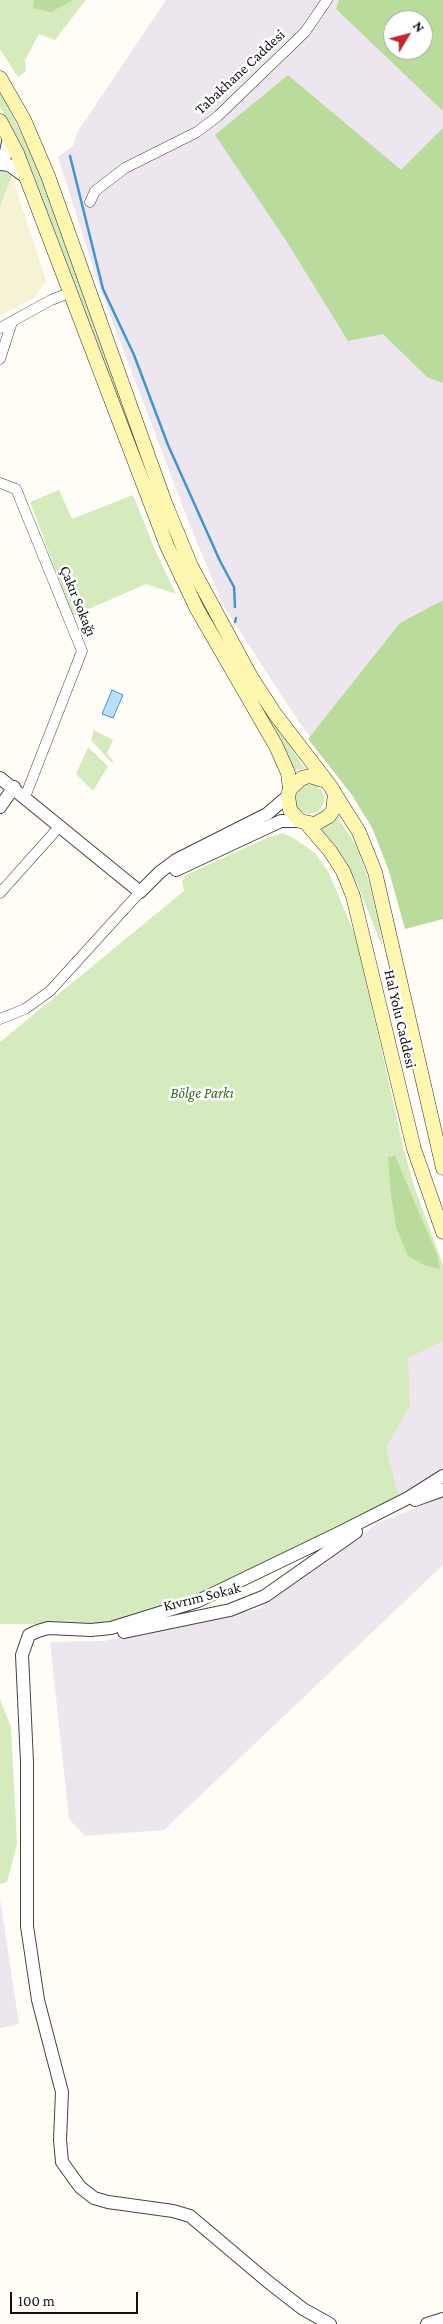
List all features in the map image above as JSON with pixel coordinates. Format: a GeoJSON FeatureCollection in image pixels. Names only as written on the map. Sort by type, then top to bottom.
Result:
{"type":"FeatureCollection","features":[{"type":"Feature","properties":{"kind":"main road"},"geometry":{"type":"LineString","coordinates":[[0,78],[24,120],[48,176],[155,476],[191,566],[251,677],[274,714],[335,794],[333,810],[329,816],[315,824],[304,822],[290,810],[288,773],[276,746],[197,609],[167,546],[26,177],[0,121]]}},
{"type":"Feature","properties":{"kind":"main road"},"geometry":{"type":"LineString","coordinates":[[289,792],[302,778],[310,776],[326,781]]}},
{"type":"Feature","properties":{"kind":"main road","name":"Hal Yolu Caddesi"},"geometry":{"type":"LineString","coordinates":[[335,794],[359,832],[375,872],[443,1168]]}},
{"type":"Feature","properties":{"kind":"main road","name":"Hal Yolu Caddesi"},"geometry":{"type":"LineString","coordinates":[[304,822],[343,871],[353,896],[414,1149],[443,1232]]}},
{"type":"Feature","properties":{"kind":"street","name":"Tabakhane Caddesi"},"geometry":{"type":"LineString","coordinates":[[90,202],[95,191],[124,168],[197,132],[218,116],[305,32],[327,0]]}},
{"type":"Feature","properties":{"kind":"street"},"geometry":{"type":"LineString","coordinates":[[9,138],[5,156],[0,163],[9,165],[26,177]]}},
{"type":"Feature","properties":{"kind":"street"},"geometry":{"type":"LineString","coordinates":[[0,328],[51,300],[69,293]]}},
{"type":"Feature","properties":{"kind":"street"},"geometry":{"type":"LineString","coordinates":[[0,359],[12,322]]}},
{"type":"Feature","properties":{"kind":"street","name":"Çakır Sokağı"},"geometry":{"type":"LineString","coordinates":[[0,483],[16,489],[82,651],[25,796]]}},
{"type":"Feature","properties":{"kind":"street"},"geometry":{"type":"LineString","coordinates":[[0,772],[14,787]]}},
{"type":"Feature","properties":{"kind":"street"},"geometry":{"type":"LineString","coordinates":[[0,778],[14,787],[140,892]]}},
{"type":"Feature","properties":{"kind":"street"},"geometry":{"type":"LineString","coordinates":[[0,806],[14,787]]}},
{"type":"Feature","properties":{"kind":"street"},"geometry":{"type":"LineString","coordinates":[[0,1019],[26,1009],[50,991],[140,892],[176,860],[267,814],[289,792]]}},
{"type":"Feature","properties":{"kind":"street"},"geometry":{"type":"LineString","coordinates":[[140,892],[182,867],[281,821],[304,822]]}},
{"type":"Feature","properties":{"kind":"street"},"geometry":{"type":"LineString","coordinates":[[0,893],[60,826]]}},
{"type":"Feature","properties":{"kind":"street"},"geometry":{"type":"LineString","coordinates":[[330,2324],[303,2308],[267,2281],[190,2216],[173,2211],[108,2202],[94,2198],[80,2187],[62,2162],[60,2140],[62,2092],[38,2000],[27,1926],[27,1762],[22,1655],[29,1635],[48,1628],[91,1630],[110,1628],[198,1601],[408,1498],[443,1476]]}},
{"type":"Feature","properties":{"kind":"street","name":"Kıvrım Sokak"},"geometry":{"type":"LineString","coordinates":[[29,1635],[46,1636],[126,1632],[230,1610],[265,1596],[374,1518],[396,1507],[443,1490]]}},
{"type":"Feature","properties":{"kind":"street"},"geometry":{"type":"LineString","coordinates":[[427,2324],[443,2319]]}},
{"type":"Feature","properties":{"kind":"shaded area"},"geometry":{"type":"Polygon","coordinates":[[[166,0],[443,0],[443,919],[405,929],[389,871],[372,829],[352,795],[297,719],[224,607],[191,528],[99,286],[58,157],[73,146],[78,131],[166,0]]]}},
{"type":"Feature","properties":{"kind":"shaded area"},"geometry":{"type":"Polygon","coordinates":[[[12,176],[46,281],[34,298],[0,316],[0,207],[12,176]]]}},
{"type":"Feature","properties":{"kind":"shaded area"},"geometry":{"type":"Polygon","coordinates":[[[443,1329],[443,1471],[399,1498],[382,1449],[406,1357],[443,1329]]]}},
{"type":"Feature","properties":{"kind":"shaded area"},"geometry":{"type":"Polygon","coordinates":[[[443,1497],[443,1565],[164,1830],[85,1836],[69,1819],[50,1642],[104,1641],[258,1609],[378,1523],[443,1497]]]}},
{"type":"Feature","properties":{"kind":"shaded area"},"geometry":{"type":"Polygon","coordinates":[[[0,1898],[19,2024],[0,2028],[0,1898]]]}},
{"type":"Feature","properties":{"kind":"green space"},"geometry":{"type":"Polygon","coordinates":[[[0,0],[86,0],[55,40],[39,34],[25,60],[26,71],[18,77],[0,49],[0,0]]]}},
{"type":"Feature","properties":{"kind":"green space"},"geometry":{"type":"Polygon","coordinates":[[[34,0],[73,0],[51,12],[33,8],[34,0]]]}},
{"type":"Feature","properties":{"kind":"green space"},"geometry":{"type":"Polygon","coordinates":[[[339,0],[443,0],[443,111],[390,60],[433,60],[433,10],[383,10],[383,54],[336,9],[339,0]]]}},
{"type":"Feature","properties":{"kind":"green space"},"geometry":{"type":"Polygon","coordinates":[[[288,75],[401,170],[443,128],[443,383],[427,377],[383,334],[348,341],[287,242],[215,135],[288,75]]]}},
{"type":"Feature","properties":{"kind":"green space"},"geometry":{"type":"Polygon","coordinates":[[[0,91],[45,187],[171,538],[214,623],[211,624],[169,540],[19,142],[0,107],[0,91]]]}},
{"type":"Feature","properties":{"kind":"green space"},"geometry":{"type":"Polygon","coordinates":[[[0,169],[12,176],[0,207],[0,169]]]}},
{"type":"Feature","properties":{"kind":"green space"},"geometry":{"type":"Polygon","coordinates":[[[59,490],[72,519],[133,495],[156,552],[176,594],[146,584],[73,616],[30,502],[59,490]]]}},
{"type":"Feature","properties":{"kind":"green space"},"geometry":{"type":"Polygon","coordinates":[[[443,600],[443,919],[405,929],[389,871],[373,829],[352,795],[308,739],[400,623],[443,600]]]}},
{"type":"Feature","properties":{"kind":"green space"},"geometry":{"type":"Polygon","coordinates":[[[237,664],[305,769],[297,769],[289,774],[237,664]]]}},
{"type":"Feature","properties":{"kind":"green space"},"geometry":{"type":"Polygon","coordinates":[[[94,730],[113,740],[107,753],[113,761],[112,763],[91,740],[94,730]]]}},
{"type":"Feature","properties":{"kind":"green space"},"geometry":{"type":"Polygon","coordinates":[[[88,747],[108,766],[93,791],[76,774],[88,747]]]}},
{"type":"Feature","properties":{"kind":"green space"},"geometry":{"type":"Polygon","coordinates":[[[309,784],[320,788],[324,799],[320,810],[309,814],[298,810],[294,799],[298,788],[309,784]]]}},
{"type":"Feature","properties":{"kind":"green space"},"geometry":{"type":"Polygon","coordinates":[[[337,816],[356,846],[367,875],[379,923],[383,949],[357,883],[345,862],[320,830],[330,824],[337,816]]]}},
{"type":"Feature","properties":{"kind":"green space","name":"Bölge Parkı"},"geometry":{"type":"Polygon","coordinates":[[[283,833],[315,853],[328,871],[356,937],[404,1150],[414,1186],[443,1265],[443,1341],[408,1358],[410,1406],[386,1447],[399,1498],[199,1593],[122,1620],[98,1624],[0,1624],[0,1042],[184,891],[182,881],[186,875],[267,838],[283,833]]]}},
{"type":"Feature","properties":{"kind":"green space"},"geometry":{"type":"Polygon","coordinates":[[[395,1156],[438,1257],[440,1269],[424,1265],[408,1256],[396,1227],[388,1157],[395,1156]]]}},
{"type":"Feature","properties":{"kind":"green space"},"geometry":{"type":"Polygon","coordinates":[[[0,1699],[11,1727],[17,1844],[7,1882],[0,1884],[0,1699]]]}},
{"type":"Feature","properties":{"kind":"water"},"geometry":{"type":"Polygon","coordinates":[[[112,690],[123,695],[113,718],[102,714],[112,690]]]}},
{"type":"Feature","properties":{"kind":"waterway"},"geometry":{"type":"LineString","coordinates":[[70,156],[103,289],[134,355],[168,445],[220,561],[234,587],[235,607]]}},
{"type":"Feature","properties":{"kind":"waterway"},"geometry":{"type":"LineString","coordinates":[[235,622],[236,618]]}}]}
